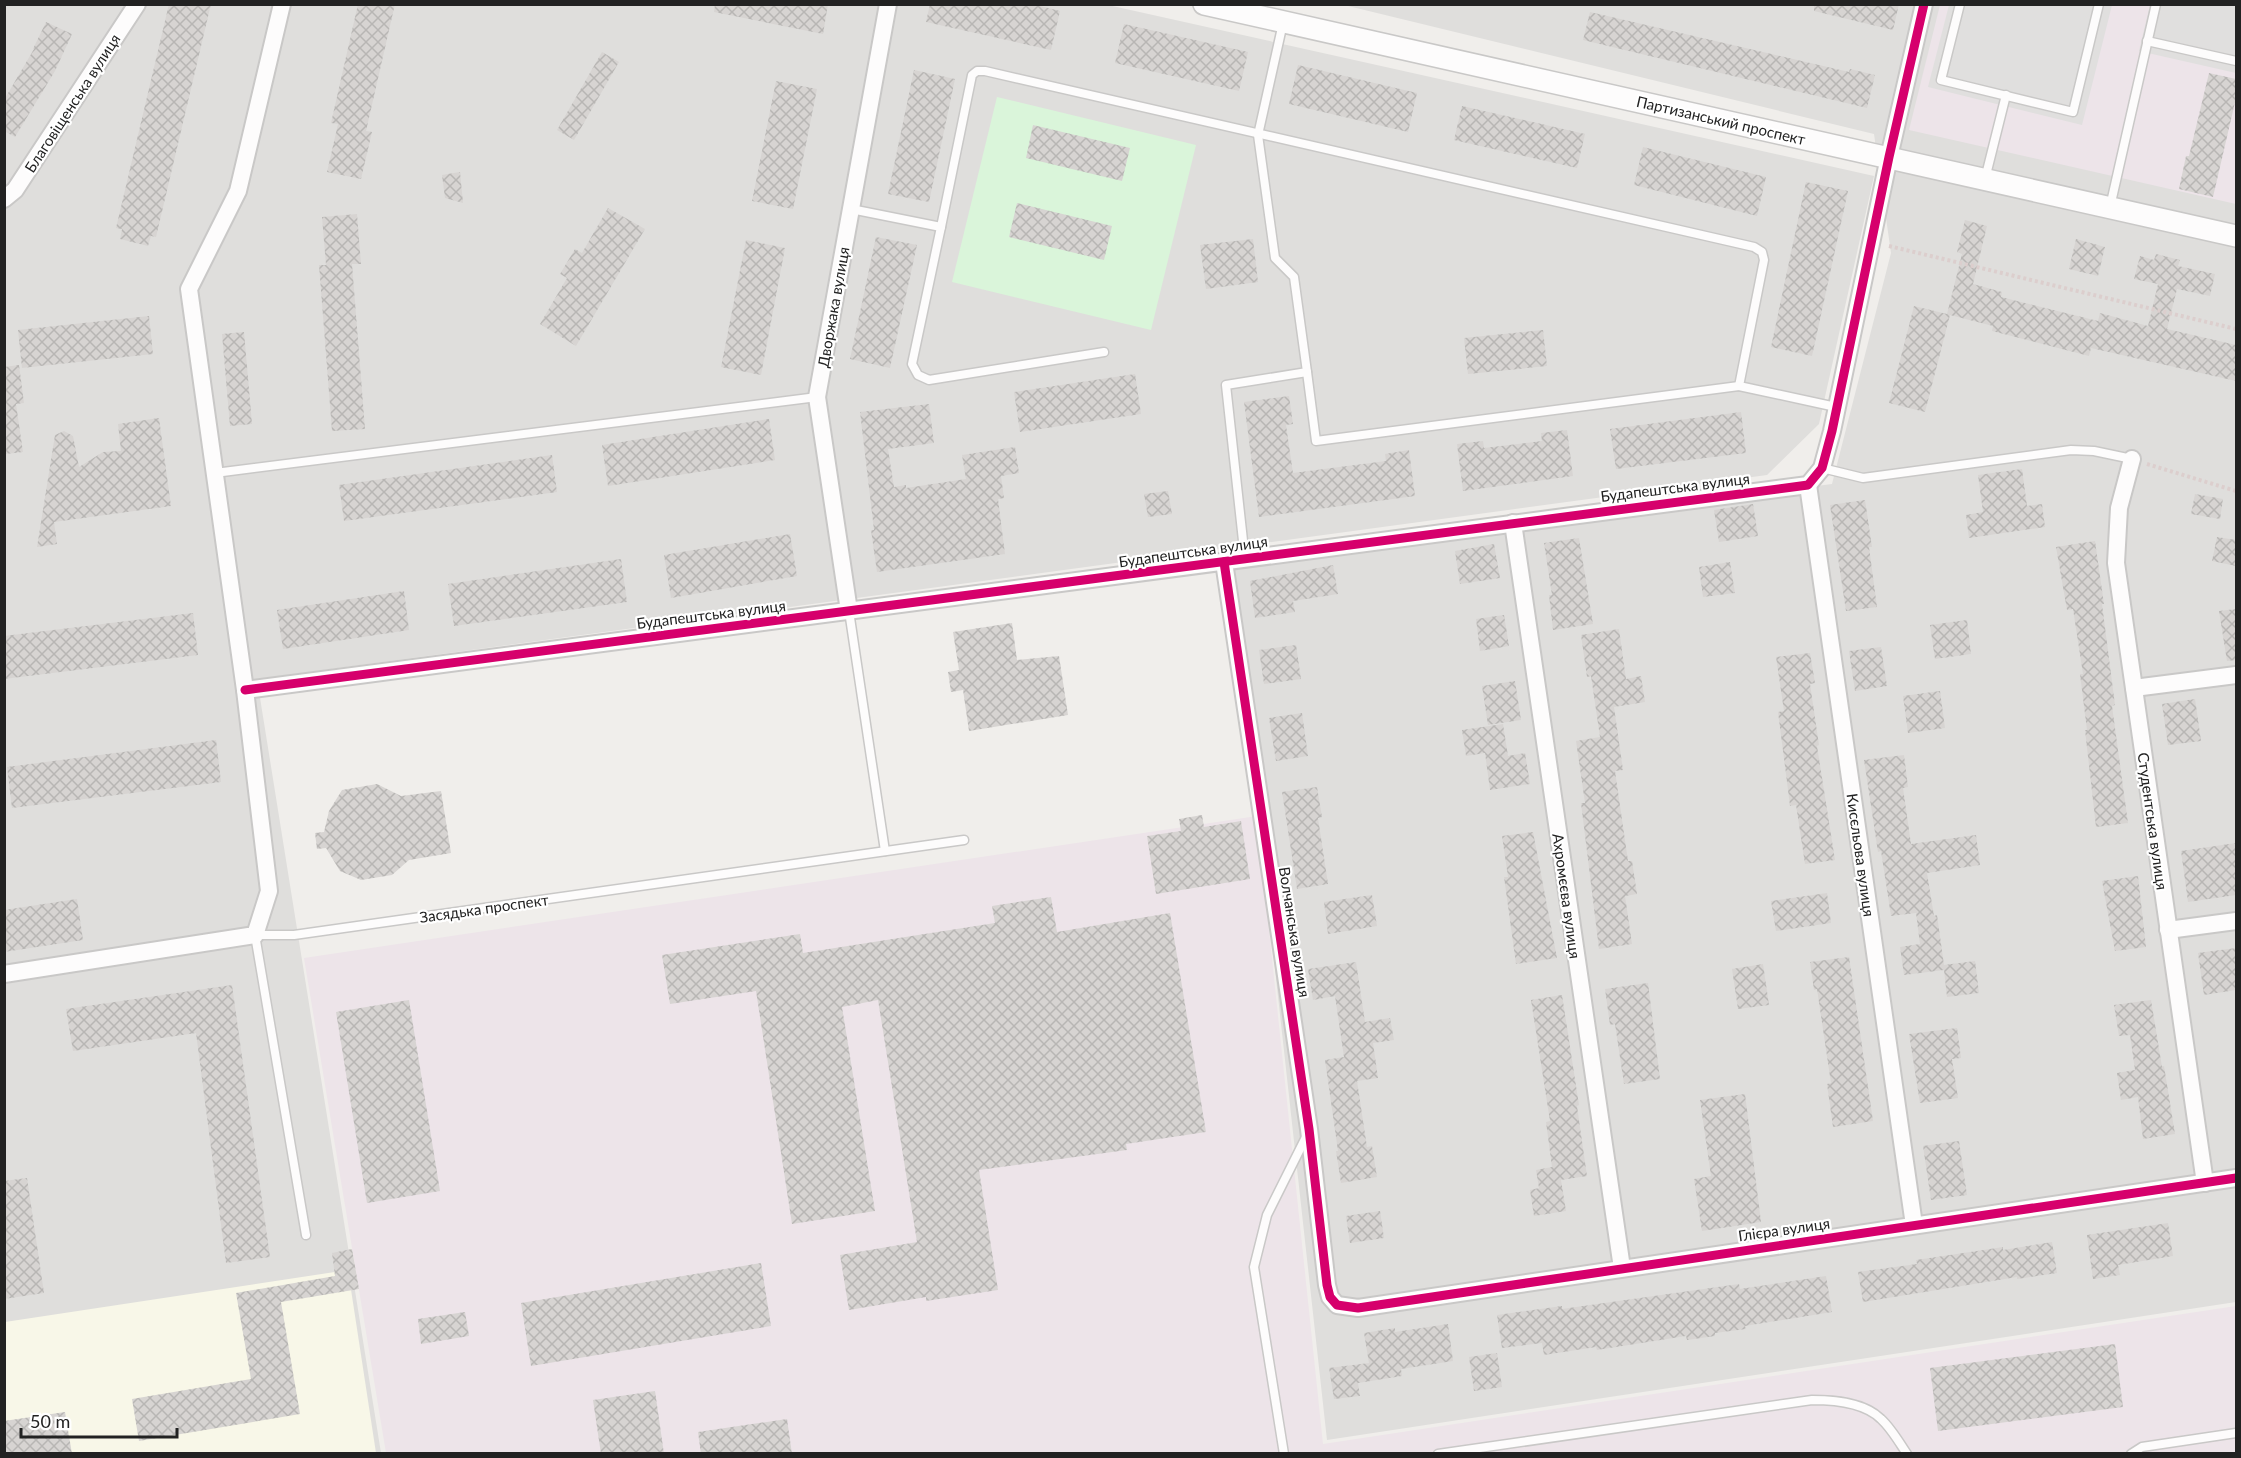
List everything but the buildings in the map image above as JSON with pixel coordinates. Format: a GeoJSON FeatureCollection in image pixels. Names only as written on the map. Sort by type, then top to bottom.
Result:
{"type":"FeatureCollection","features":[{"type":"Feature","properties":{"kind":"street"},"geometry":{"type":"LineString","coordinates":[[255,935],[269,891],[245,690],[189,289],[238,191],[282,4]]}},
{"type":"Feature","properties":{"kind":"street","name":"Дворжака вулиця"},"geometry":{"type":"LineString","coordinates":[[849,611],[817,397],[888,4]]}},
{"type":"Feature","properties":{"kind":"street","name":"Партизанський проспект"},"geometry":{"type":"LineString","coordinates":[[1204,4],[2236,236]]}},
{"type":"Feature","properties":{"kind":"street"},"geometry":{"type":"LineString","coordinates":[[1808,485],[1822,468],[1924,4]]}},
{"type":"Feature","properties":{"kind":"street","name":"Благовіщенська вулиця"},"geometry":{"type":"LineString","coordinates":[[4,199],[15,190],[132,6]]}},
{"type":"Feature","properties":{"kind":"street","name":"Студентська вулиця"},"geometry":{"type":"LineString","coordinates":[[2132,459],[2119,508],[2116,563],[2205,1183]]}},
{"type":"Feature","properties":{"kind":"street","name":"Будапештська вулиця"},"geometry":{"type":"LineString","coordinates":[[245,690],[1808,485]]}},
{"type":"Feature","properties":{"kind":"street","name":"Кисєльова вулиця"},"geometry":{"type":"LineString","coordinates":[[1808,485],[1914,1225]]}},
{"type":"Feature","properties":{"kind":"street","name":"Ахромєєва вулиця"},"geometry":{"type":"LineString","coordinates":[[1513,523],[1622,1268]]}},
{"type":"Feature","properties":{"kind":"street","name":"Волчанська вулиця"},"geometry":{"type":"LineString","coordinates":[[1224,562],[1310,1129],[1327,1285],[1330,1297],[1337,1305]]}},
{"type":"Feature","properties":{"kind":"street"},"geometry":{"type":"LineString","coordinates":[[2134,688],[2236,675]]}},
{"type":"Feature","properties":{"kind":"street"},"geometry":{"type":"LineString","coordinates":[[2168,930],[2236,921]]}},
{"type":"Feature","properties":{"kind":"street","name":"Засядька проспект"},"geometry":{"type":"LineString","coordinates":[[4,974],[255,935]]}},
{"type":"Feature","properties":{"kind":"street","name":"Глієра вулиця"},"geometry":{"type":"LineString","coordinates":[[1337,1305],[1358,1308],[2236,1178]]}},
{"type":"Feature","properties":{"kind":"lane"},"geometry":{"type":"LineString","coordinates":[[1960,4],[1941,80],[2073,112],[2099,4]]}},
{"type":"Feature","properties":{"kind":"lane"},"geometry":{"type":"LineString","coordinates":[[2109,207],[2156,4]]}},
{"type":"Feature","properties":{"kind":"lane"},"geometry":{"type":"LineString","coordinates":[[1283,22],[1258,135],[1275,258],[1294,277],[1316,441],[1740,386],[1836,407]]}},
{"type":"Feature","properties":{"kind":"lane"},"geometry":{"type":"LineString","coordinates":[[2147,41],[2236,61]]}},
{"type":"Feature","properties":{"kind":"lane"},"geometry":{"type":"LineString","coordinates":[[1104,352],[929,380],[918,375],[912,364],[972,75],[977,70],[1754,247],[1762,252],[1764,260],[1740,386]]}},
{"type":"Feature","properties":{"kind":"lane"},"geometry":{"type":"LineString","coordinates":[[1985,179],[2006,95]]}},
{"type":"Feature","properties":{"kind":"lane"},"geometry":{"type":"LineString","coordinates":[[851,209],[941,227]]}},
{"type":"Feature","properties":{"kind":"lane"},"geometry":{"type":"LineString","coordinates":[[1245,559],[1226,385],[1306,372]]}},
{"type":"Feature","properties":{"kind":"lane"},"geometry":{"type":"LineString","coordinates":[[215,473],[817,397]]}},
{"type":"Feature","properties":{"kind":"lane"},"geometry":{"type":"LineString","coordinates":[[1822,468],[1863,478],[2072,450],[2094,451],[2132,459]]}},
{"type":"Feature","properties":{"kind":"lane"},"geometry":{"type":"LineString","coordinates":[[849,611],[885,851]]}},
{"type":"Feature","properties":{"kind":"lane","name":"Засядька проспект"},"geometry":{"type":"LineString","coordinates":[[255,935],[294,935],[964,840]]}},
{"type":"Feature","properties":{"kind":"lane"},"geometry":{"type":"LineString","coordinates":[[255,935],[306,1235]]}},
{"type":"Feature","properties":{"kind":"lane"},"geometry":{"type":"LineString","coordinates":[[1284,1454],[1254,1268],[1267,1215],[1310,1129]]}},
{"type":"Feature","properties":{"kind":"lane"},"geometry":{"type":"LineString","coordinates":[[1438,1454],[1812,1400],[1833,1400],[1867,1410],[1880,1418],[1907,1454]]}},
{"type":"Feature","properties":{"kind":"lane"},"geometry":{"type":"LineString","coordinates":[[2131,1454],[2142,1447],[2236,1433]]}},
{"type":"Feature","properties":{"kind":"path"},"geometry":{"type":"LineString","coordinates":[[1871,242],[2236,329]]}},
{"type":"Feature","properties":{"kind":"path"},"geometry":{"type":"LineString","coordinates":[[2132,459],[2236,491]]}},
{"type":"Feature","properties":{"kind":"shaded area"},"geometry":{"type":"Polygon","coordinates":[[[5,5],[1108,5],[1874,176],[1819,424],[1767,475],[257,679],[381,1453],[5,1454],[5,5]]]}},
{"type":"Feature","properties":{"kind":"shaded area"},"geometry":{"type":"Polygon","coordinates":[[[1344,5],[2236,5],[2236,1302],[1327,1440],[1230,562],[1832,484],[1891,253],[1874,134],[1344,5]]]}},
{"type":"Feature","properties":{"kind":"shaded area"},"geometry":{"type":"Polygon","coordinates":[[[1940,5],[2236,5],[2236,204],[1909,130],[1940,5]]]}},
{"type":"Feature","properties":{"kind":"shaded area"},"geometry":{"type":"Polygon","coordinates":[[[1949,5],[2112,5],[2082,125],[1928,87],[1949,5]]]}},
{"type":"Feature","properties":{"kind":"shaded area"},"geometry":{"type":"Polygon","coordinates":[[[2150,5],[2236,5],[2236,73],[2139,51],[2150,5]]]}},
{"type":"Feature","properties":{"kind":"shaded area"},"geometry":{"type":"Polygon","coordinates":[[[1257,816],[1323,1444],[2236,1306],[2236,1453],[386,1453],[304,958],[1257,816]]]}},
{"type":"Feature","properties":{"kind":"shaded area"},"geometry":{"type":"Polygon","coordinates":[[[348,1270],[376,1453],[5,1454],[5,1322],[348,1270]]]}},
{"type":"Feature","properties":{"kind":"green space"},"geometry":{"type":"Polygon","coordinates":[[[997,97],[1196,145],[1151,330],[952,282],[997,97]]]}},
{"type":"Feature","properties":{"kind":"cycle path"},"geometry":{"type":"LineString","coordinates":[[245,690],[1808,485],[1822,468],[1832,431],[1889,157],[1924,4]]}},
{"type":"Feature","properties":{"kind":"cycle path"},"geometry":{"type":"LineString","coordinates":[[1224,562],[1309,1129],[1327,1285],[1330,1297],[1337,1305],[1358,1308],[2236,1178]]}}]}
